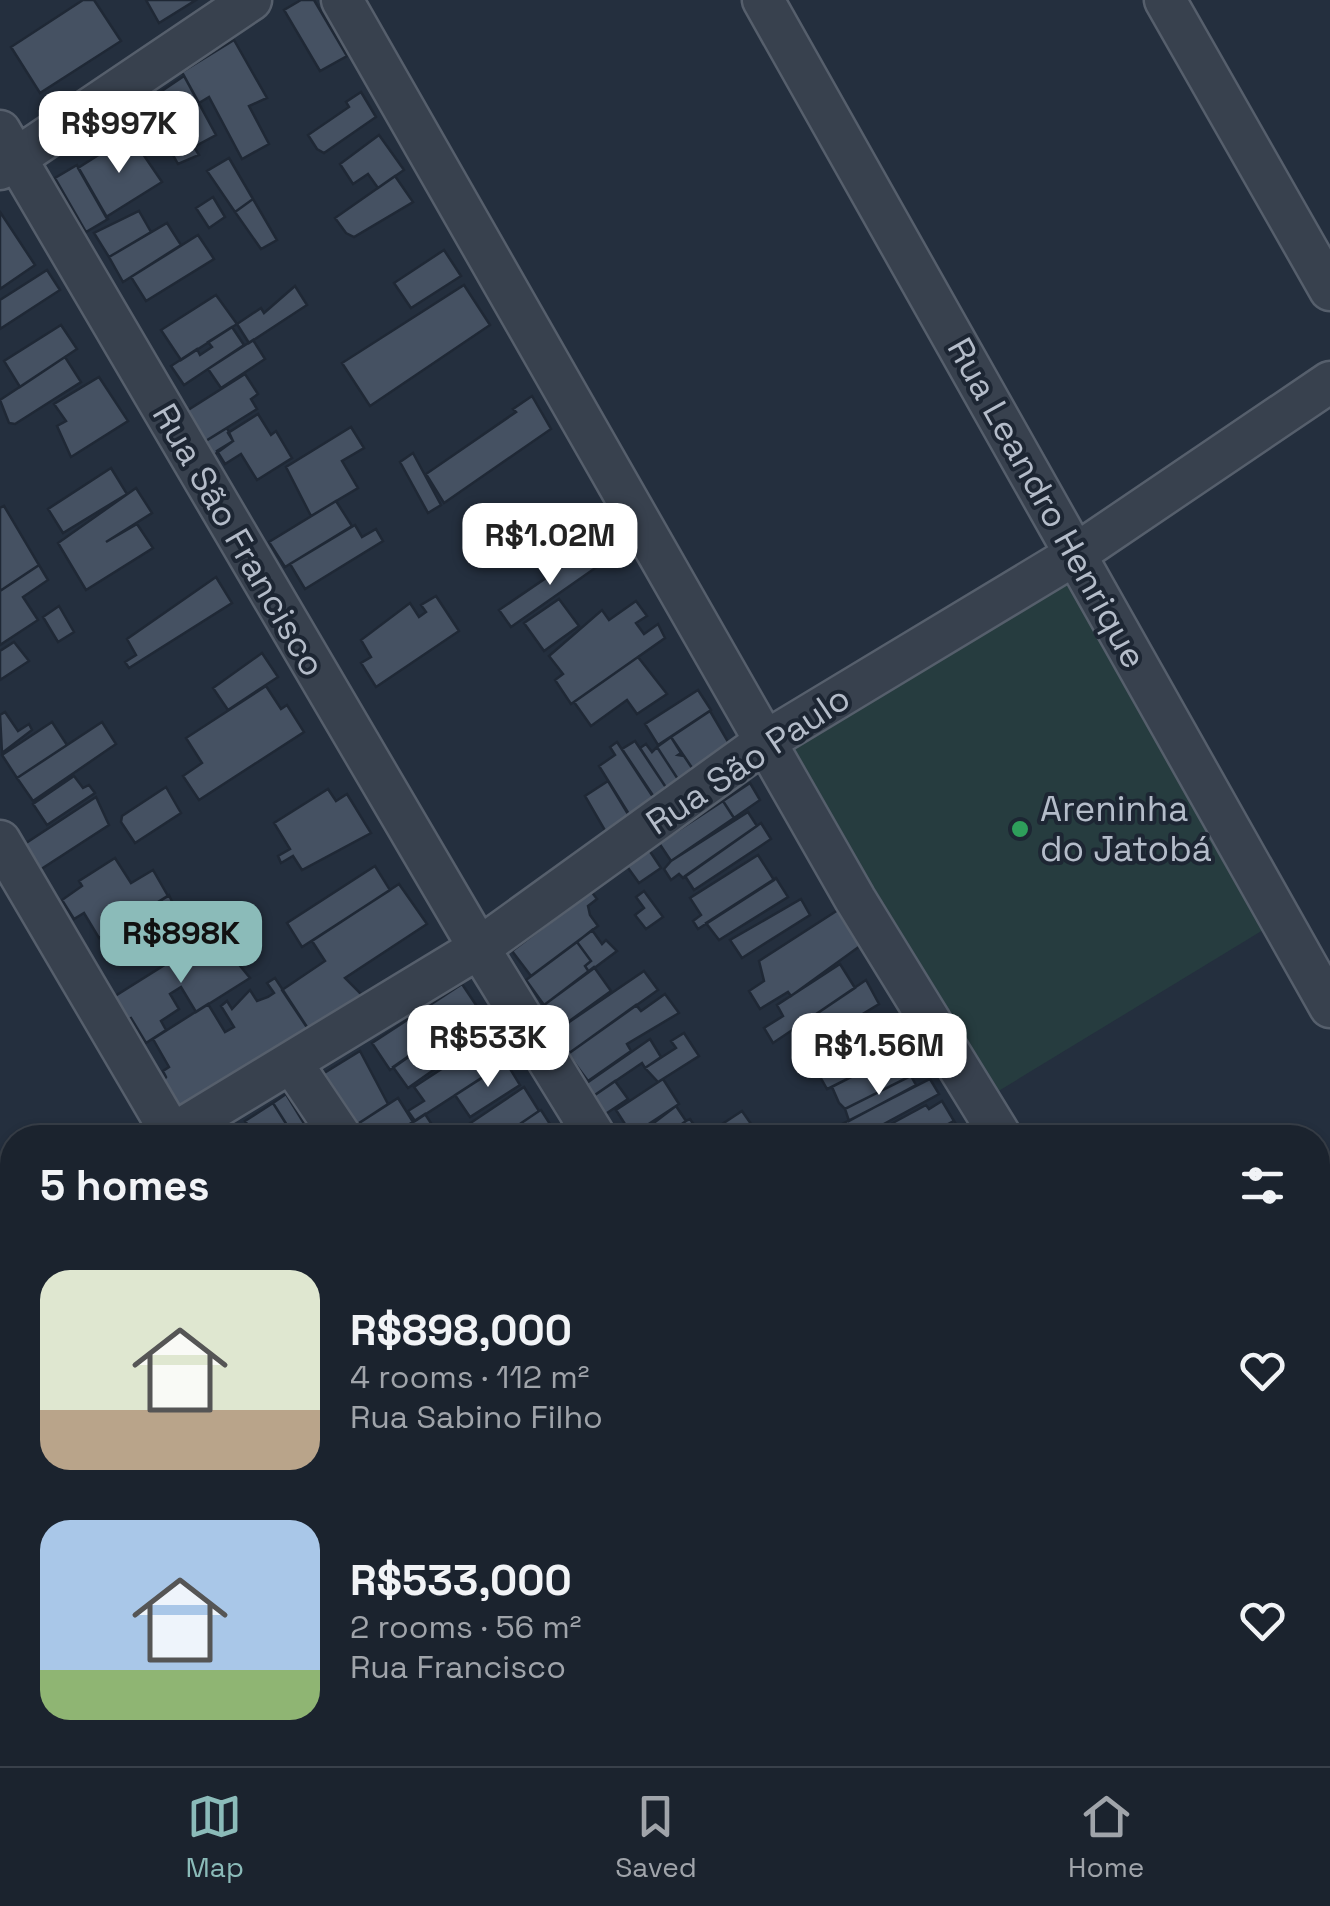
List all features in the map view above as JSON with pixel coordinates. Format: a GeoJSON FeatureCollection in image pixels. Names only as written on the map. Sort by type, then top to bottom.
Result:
{"type":"FeatureCollection","features":[{"type":"Feature","properties":{"kind":"street"},"geometry":{"type":"LineString","coordinates":[[5,153],[252,0]]}},
{"type":"Feature","properties":{"kind":"street"},"geometry":{"type":"LineString","coordinates":[[342,0],[855,899],[994,1125]]}},
{"type":"Feature","properties":{"kind":"street","name":"Rua Leandro Henrique"},"geometry":{"type":"LineString","coordinates":[[763,0],[1330,1008]]}},
{"type":"Feature","properties":{"kind":"street"},"geometry":{"type":"LineString","coordinates":[[1165,0],[1330,290]]}},
{"type":"Feature","properties":{"kind":"street","name":"Rua São Francisco"},"geometry":{"type":"LineString","coordinates":[[5,153],[588,1125]]}},
{"type":"Feature","properties":{"kind":"street","name":"Rua São Paulo"},"geometry":{"type":"LineString","coordinates":[[188,1125],[479,948],[766,741],[1076,554],[1330,382]]}},
{"type":"Feature","properties":{"kind":"street"},"geometry":{"type":"LineString","coordinates":[[0,841],[163,1125]]}},
{"type":"Feature","properties":{"kind":"street"},"geometry":{"type":"LineString","coordinates":[[293,1064],[333,1125]]}},
{"type":"Feature","properties":{"kind":"green space","name":"Areninha do Jatobá"},"geometry":{"type":"Polygon","coordinates":[[[1066,567],[1268,927],[987,1098],[782,740],[1066,567]]]}},
{"type":"Feature","properties":{"kind":"building"},"geometry":{"type":"Polygon","coordinates":[[[83,0],[94,0],[121,41],[40,93],[11,47],[83,0]]]}},
{"type":"Feature","properties":{"kind":"building"},"geometry":{"type":"Polygon","coordinates":[[[146,0],[196,0],[159,23],[146,0]]]}},
{"type":"Feature","properties":{"kind":"building"},"geometry":{"type":"Polygon","coordinates":[[[301,0],[314,0],[347,56],[320,71],[284,10],[301,0]]]}},
{"type":"Feature","properties":{"kind":"building"},"geometry":{"type":"Polygon","coordinates":[[[234,40],[267,98],[249,106],[269,144],[242,159],[209,97],[199,103],[182,72],[234,40]]]}},
{"type":"Feature","properties":{"kind":"building"},"geometry":{"type":"Polygon","coordinates":[[[184,76],[216,135],[194,147],[199,155],[178,164],[144,103],[184,76]]]}},
{"type":"Feature","properties":{"kind":"building"},"geometry":{"type":"Polygon","coordinates":[[[361,92],[376,117],[324,153],[317,149],[308,135],[349,107],[346,102],[361,92]]]}},
{"type":"Feature","properties":{"kind":"building"},"geometry":{"type":"Polygon","coordinates":[[[130,135],[162,182],[106,217],[78,168],[130,135]]]}},
{"type":"Feature","properties":{"kind":"building"},"geometry":{"type":"Polygon","coordinates":[[[379,135],[404,170],[378,188],[368,174],[353,184],[340,164],[379,135]]]}},
{"type":"Feature","properties":{"kind":"building"},"geometry":{"type":"Polygon","coordinates":[[[229,158],[253,199],[235,212],[207,171],[229,158]]]}},
{"type":"Feature","properties":{"kind":"building"},"geometry":{"type":"Polygon","coordinates":[[[77,165],[108,219],[86,232],[55,178],[77,165]]]}},
{"type":"Feature","properties":{"kind":"building"},"geometry":{"type":"Polygon","coordinates":[[[395,176],[413,202],[354,237],[346,233],[335,218],[395,176]]]}},
{"type":"Feature","properties":{"kind":"building"},"geometry":{"type":"Polygon","coordinates":[[[213,197],[225,217],[209,228],[196,208],[213,197]]]}},
{"type":"Feature","properties":{"kind":"building"},"geometry":{"type":"Polygon","coordinates":[[[253,199],[277,240],[261,249],[235,212],[253,199]]]}},
{"type":"Feature","properties":{"kind":"building"},"geometry":{"type":"Polygon","coordinates":[[[139,211],[151,232],[109,257],[94,233],[139,211]]]}},
{"type":"Feature","properties":{"kind":"building"},"geometry":{"type":"Polygon","coordinates":[[[0,212],[35,265],[0,289],[0,212]]]}},
{"type":"Feature","properties":{"kind":"building"},"geometry":{"type":"Polygon","coordinates":[[[167,223],[181,245],[123,282],[109,257],[167,223]]]}},
{"type":"Feature","properties":{"kind":"building"},"geometry":{"type":"Polygon","coordinates":[[[198,235],[214,259],[146,301],[131,277],[198,235]]]}},
{"type":"Feature","properties":{"kind":"building"},"geometry":{"type":"Polygon","coordinates":[[[444,250],[461,276],[411,308],[394,283],[444,250]]]}},
{"type":"Feature","properties":{"kind":"building"},"geometry":{"type":"Polygon","coordinates":[[[47,270],[60,290],[0,329],[0,300],[47,270]]]}},
{"type":"Feature","properties":{"kind":"building"},"geometry":{"type":"Polygon","coordinates":[[[464,285],[490,325],[370,406],[342,363],[464,285]]]}},
{"type":"Feature","properties":{"kind":"building"},"geometry":{"type":"Polygon","coordinates":[[[295,286],[307,305],[249,343],[237,324],[261,308],[264,313],[295,286]]]}},
{"type":"Feature","properties":{"kind":"building"},"geometry":{"type":"Polygon","coordinates":[[[216,295],[237,324],[181,360],[161,330],[216,295]]]}},
{"type":"Feature","properties":{"kind":"building"},"geometry":{"type":"Polygon","coordinates":[[[61,325],[77,349],[20,387],[4,361],[61,325]]]}},
{"type":"Feature","properties":{"kind":"building"},"geometry":{"type":"Polygon","coordinates":[[[232,327],[244,345],[184,385],[171,366],[197,349],[200,355],[212,347],[208,342],[232,327]]]}},
{"type":"Feature","properties":{"kind":"building"},"geometry":{"type":"Polygon","coordinates":[[[253,340],[265,359],[221,388],[208,369],[253,340]]]}},
{"type":"Feature","properties":{"kind":"building"},"geometry":{"type":"Polygon","coordinates":[[[65,357],[81,382],[15,424],[9,423],[0,400],[65,357]]]}},
{"type":"Feature","properties":{"kind":"building"},"geometry":{"type":"Polygon","coordinates":[[[245,374],[258,394],[251,399],[257,409],[204,442],[185,412],[245,374]]]}},
{"type":"Feature","properties":{"kind":"building"},"geometry":{"type":"Polygon","coordinates":[[[99,377],[128,421],[71,457],[57,426],[66,421],[54,404],[99,377]]]}},
{"type":"Feature","properties":{"kind":"building"},"geometry":{"type":"Polygon","coordinates":[[[532,396],[551,429],[444,503],[426,474],[516,412],[513,409],[532,396]]]}},
{"type":"Feature","properties":{"kind":"building"},"geometry":{"type":"Polygon","coordinates":[[[258,414],[271,435],[276,431],[292,458],[257,480],[241,454],[225,464],[217,451],[233,441],[228,433],[258,414]]]}},
{"type":"Feature","properties":{"kind":"building"},"geometry":{"type":"Polygon","coordinates":[[[351,427],[364,448],[342,461],[358,488],[311,516],[286,467],[351,427]]]}},
{"type":"Feature","properties":{"kind":"building"},"geometry":{"type":"Polygon","coordinates":[[[227,428],[233,441],[210,458],[201,444],[227,428]]]}},
{"type":"Feature","properties":{"kind":"building"},"geometry":{"type":"Polygon","coordinates":[[[413,453],[441,505],[428,513],[400,462],[413,453]]]}},
{"type":"Feature","properties":{"kind":"building"},"geometry":{"type":"Polygon","coordinates":[[[111,468],[127,494],[63,533],[48,509],[111,468]]]}},
{"type":"Feature","properties":{"kind":"building"},"geometry":{"type":"Polygon","coordinates":[[[136,488],[152,513],[106,542],[137,524],[153,548],[86,590],[58,543],[136,488]]]}},
{"type":"Feature","properties":{"kind":"building"},"geometry":{"type":"Polygon","coordinates":[[[336,501],[352,526],[285,567],[269,542],[336,501]]]}},
{"type":"Feature","properties":{"kind":"building"},"geometry":{"type":"Polygon","coordinates":[[[4,506],[39,565],[0,591],[0,508],[4,506]]]}},
{"type":"Feature","properties":{"kind":"building"},"geometry":{"type":"Polygon","coordinates":[[[355,525],[362,537],[376,529],[383,541],[305,589],[290,564],[355,525]]]}},
{"type":"Feature","properties":{"kind":"building"},"geometry":{"type":"Polygon","coordinates":[[[590,548],[601,564],[511,627],[499,610],[590,548]]]}},
{"type":"Feature","properties":{"kind":"building"},"geometry":{"type":"Polygon","coordinates":[[[39,565],[48,580],[23,597],[38,620],[0,645],[0,591],[39,565]]]}},
{"type":"Feature","properties":{"kind":"building"},"geometry":{"type":"Polygon","coordinates":[[[216,577],[232,603],[129,668],[125,662],[136,655],[127,639],[216,577]]]}},
{"type":"Feature","properties":{"kind":"building"},"geometry":{"type":"Polygon","coordinates":[[[436,596],[459,631],[376,687],[361,663],[371,657],[361,640],[410,603],[419,617],[426,612],[421,605],[436,596]]]}},
{"type":"Feature","properties":{"kind":"building"},"geometry":{"type":"Polygon","coordinates":[[[559,599],[579,626],[544,651],[524,623],[559,599]]]}},
{"type":"Feature","properties":{"kind":"building"},"geometry":{"type":"Polygon","coordinates":[[[636,601],[647,616],[636,623],[644,634],[658,624],[665,638],[571,704],[555,680],[563,674],[549,656],[602,610],[609,620],[636,601]]]}},
{"type":"Feature","properties":{"kind":"building"},"geometry":{"type":"Polygon","coordinates":[[[59,606],[74,632],[58,642],[43,617],[59,606]]]}},
{"type":"Feature","properties":{"kind":"building"},"geometry":{"type":"Polygon","coordinates":[[[14,642],[29,661],[0,680],[0,651],[14,642]]]}},
{"type":"Feature","properties":{"kind":"building"},"geometry":{"type":"Polygon","coordinates":[[[262,653],[278,677],[228,710],[213,688],[262,653]]]}},
{"type":"Feature","properties":{"kind":"building"},"geometry":{"type":"Polygon","coordinates":[[[638,657],[667,694],[637,714],[627,700],[591,726],[574,702],[638,657]]]}},
{"type":"Feature","properties":{"kind":"building"},"geometry":{"type":"Polygon","coordinates":[[[266,686],[281,709],[287,705],[304,732],[199,800],[183,776],[202,763],[186,738],[266,686]]]}},
{"type":"Feature","properties":{"kind":"building"},"geometry":{"type":"Polygon","coordinates":[[[698,690],[711,710],[658,745],[645,724],[698,690]]]}},
{"type":"Feature","properties":{"kind":"building"},"geometry":{"type":"Polygon","coordinates":[[[710,711],[734,752],[697,775],[671,737],[710,711]]]}},
{"type":"Feature","properties":{"kind":"building"},"geometry":{"type":"Polygon","coordinates":[[[5,712],[18,731],[29,724],[32,730],[2,753],[0,715],[5,712]]]}},
{"type":"Feature","properties":{"kind":"building"},"geometry":{"type":"Polygon","coordinates":[[[52,722],[67,745],[17,778],[2,755],[52,722]]]}},
{"type":"Feature","properties":{"kind":"building"},"geometry":{"type":"Polygon","coordinates":[[[102,722],[116,744],[33,801],[17,778],[102,722]]]}},
{"type":"Feature","properties":{"kind":"building"},"geometry":{"type":"Polygon","coordinates":[[[671,737],[681,753],[678,755],[684,756],[698,777],[683,787],[657,747],[671,737]]]}},
{"type":"Feature","properties":{"kind":"building"},"geometry":{"type":"Polygon","coordinates":[[[635,741],[671,795],[658,803],[622,749],[635,741]]]}},
{"type":"Feature","properties":{"kind":"building"},"geometry":{"type":"Polygon","coordinates":[[[617,742],[657,803],[632,819],[599,766],[615,755],[610,747],[617,742]]]}},
{"type":"Feature","properties":{"kind":"building"},"geometry":{"type":"Polygon","coordinates":[[[646,744],[652,752],[657,747],[683,787],[671,795],[640,748],[646,744]]]}},
{"type":"Feature","properties":{"kind":"building"},"geometry":{"type":"Polygon","coordinates":[[[74,776],[83,788],[89,785],[95,793],[47,825],[33,804],[74,776]]]}},
{"type":"Feature","properties":{"kind":"building"},"geometry":{"type":"Polygon","coordinates":[[[608,781],[631,819],[607,834],[585,796],[608,781]]]}},
{"type":"Feature","properties":{"kind":"building"},"geometry":{"type":"Polygon","coordinates":[[[750,783],[760,800],[734,818],[723,801],[750,783]]]}},
{"type":"Feature","properties":{"kind":"building"},"geometry":{"type":"Polygon","coordinates":[[[166,787],[181,813],[135,843],[121,822],[122,816],[166,787]]]}},
{"type":"Feature","properties":{"kind":"building"},"geometry":{"type":"Polygon","coordinates":[[[328,789],[336,801],[347,794],[371,833],[302,870],[293,856],[281,863],[278,856],[290,849],[274,823],[328,789]]]}},
{"type":"Feature","properties":{"kind":"building"},"geometry":{"type":"Polygon","coordinates":[[[96,797],[109,825],[32,875],[17,849],[96,797]]]}},
{"type":"Feature","properties":{"kind":"building"},"geometry":{"type":"Polygon","coordinates":[[[723,801],[734,818],[671,861],[659,843],[723,801]]]}},
{"type":"Feature","properties":{"kind":"building"},"geometry":{"type":"Polygon","coordinates":[[[748,812],[757,826],[683,878],[679,874],[671,880],[664,869],[671,861],[748,812]]]}},
{"type":"Feature","properties":{"kind":"building"},"geometry":{"type":"Polygon","coordinates":[[[761,823],[771,839],[694,890],[685,876],[761,823]]]}},
{"type":"Feature","properties":{"kind":"building"},"geometry":{"type":"Polygon","coordinates":[[[649,850],[661,868],[639,883],[626,865],[649,850]]]}},
{"type":"Feature","properties":{"kind":"building"},"geometry":{"type":"Polygon","coordinates":[[[758,855],[774,880],[698,929],[693,921],[701,915],[690,898],[758,855]]]}},
{"type":"Feature","properties":{"kind":"building"},"geometry":{"type":"Polygon","coordinates":[[[115,858],[131,883],[153,870],[168,896],[99,938],[84,913],[74,919],[62,900],[82,886],[79,881],[115,858]]]}},
{"type":"Feature","properties":{"kind":"building"},"geometry":{"type":"Polygon","coordinates":[[[375,866],[390,890],[302,947],[287,923],[375,866]]]}},
{"type":"Feature","properties":{"kind":"building"},"geometry":{"type":"Polygon","coordinates":[[[776,878],[788,897],[719,940],[706,923],[776,878]]]}},
{"type":"Feature","properties":{"kind":"building"},"geometry":{"type":"Polygon","coordinates":[[[399,884],[427,924],[345,978],[365,998],[312,1035],[282,990],[325,961],[312,941],[399,884]]]}},
{"type":"Feature","properties":{"kind":"building"},"geometry":{"type":"Polygon","coordinates":[[[591,891],[597,899],[588,906],[598,926],[531,976],[512,951],[591,891]]]}},
{"type":"Feature","properties":{"kind":"building"},"geometry":{"type":"Polygon","coordinates":[[[644,891],[663,917],[646,929],[635,915],[644,908],[636,897],[644,891]]]}},
{"type":"Feature","properties":{"kind":"building"},"geometry":{"type":"Polygon","coordinates":[[[169,895],[179,917],[160,929],[164,935],[156,940],[153,934],[114,959],[101,938],[169,895]]]}},
{"type":"Feature","properties":{"kind":"building"},"geometry":{"type":"Polygon","coordinates":[[[801,899],[810,915],[742,958],[730,940],[801,899]]]}},
{"type":"Feature","properties":{"kind":"building"},"geometry":{"type":"Polygon","coordinates":[[[838,910],[860,946],[791,996],[788,992],[760,1009],[749,991],[764,981],[759,961],[838,910]]]}},
{"type":"Feature","properties":{"kind":"building"},"geometry":{"type":"Polygon","coordinates":[[[592,930],[602,944],[606,940],[617,951],[589,972],[585,966],[591,961],[577,942],[592,930]]]}},
{"type":"Feature","properties":{"kind":"building"},"geometry":{"type":"Polygon","coordinates":[[[214,934],[250,978],[196,1012],[181,987],[170,994],[179,1009],[161,1021],[166,1030],[146,1043],[131,1018],[126,1020],[112,998],[214,934]]]}},
{"type":"Feature","properties":{"kind":"building"},"geometry":{"type":"Polygon","coordinates":[[[577,942],[591,961],[585,966],[589,972],[544,1005],[526,980],[577,942]]]}},
{"type":"Feature","properties":{"kind":"building"},"geometry":{"type":"Polygon","coordinates":[[[840,964],[855,988],[773,1043],[764,1028],[783,1016],[777,1005],[840,964]]]}},
{"type":"Feature","properties":{"kind":"building"},"geometry":{"type":"Polygon","coordinates":[[[594,967],[611,991],[550,1035],[535,1012],[594,967]]]}},
{"type":"Feature","properties":{"kind":"building"},"geometry":{"type":"Polygon","coordinates":[[[644,971],[658,990],[565,1056],[550,1035],[644,971]]]}},
{"type":"Feature","properties":{"kind":"building"},"geometry":{"type":"Polygon","coordinates":[[[275,978],[311,1033],[178,1111],[163,1081],[163,1071],[169,1067],[153,1039],[208,1004],[225,1032],[234,1027],[221,1006],[227,1001],[232,1009],[250,990],[257,1001],[268,997],[274,993],[267,983],[275,978]]]}},
{"type":"Feature","properties":{"kind":"building"},"geometry":{"type":"Polygon","coordinates":[[[866,980],[879,1004],[817,1042],[814,1038],[808,1042],[800,1025],[866,980]]]}},
{"type":"Feature","properties":{"kind":"building"},"geometry":{"type":"Polygon","coordinates":[[[462,984],[478,1008],[390,1070],[372,1043],[462,984]]]}},
{"type":"Feature","properties":{"kind":"building"},"geometry":{"type":"Polygon","coordinates":[[[665,994],[679,1013],[627,1044],[631,1051],[588,1081],[568,1054],[636,1005],[641,1011],[665,994]]]}},
{"type":"Feature","properties":{"kind":"building"},"geometry":{"type":"Polygon","coordinates":[[[853,1020],[858,1029],[864,1026],[870,1035],[841,1051],[838,1044],[825,1052],[819,1041],[853,1020]]]}},
{"type":"Feature","properties":{"kind":"building"},"geometry":{"type":"Polygon","coordinates":[[[459,1021],[473,1042],[408,1088],[393,1067],[459,1021]]]}},
{"type":"Feature","properties":{"kind":"building"},"geometry":{"type":"Polygon","coordinates":[[[893,1023],[908,1048],[827,1089],[814,1066],[893,1023]]]}},
{"type":"Feature","properties":{"kind":"building"},"geometry":{"type":"Polygon","coordinates":[[[684,1033],[699,1056],[658,1082],[645,1068],[676,1048],[671,1041],[684,1033]]]}},
{"type":"Feature","properties":{"kind":"building"},"geometry":{"type":"Polygon","coordinates":[[[492,1036],[508,1061],[415,1121],[408,1111],[424,1101],[414,1087],[492,1036]]]}},
{"type":"Feature","properties":{"kind":"building"},"geometry":{"type":"Polygon","coordinates":[[[650,1039],[661,1057],[645,1068],[642,1063],[589,1099],[581,1087],[650,1039]]]}},
{"type":"Feature","properties":{"kind":"building"},"geometry":{"type":"Polygon","coordinates":[[[908,1048],[920,1071],[845,1109],[839,1103],[832,1087],[908,1048]]]}},
{"type":"Feature","properties":{"kind":"building"},"geometry":{"type":"Polygon","coordinates":[[[360,1051],[388,1104],[352,1125],[321,1075],[360,1051]]]}},
{"type":"Feature","properties":{"kind":"building"},"geometry":{"type":"Polygon","coordinates":[[[506,1062],[520,1085],[470,1117],[455,1095],[506,1062]]]}},
{"type":"Feature","properties":{"kind":"building"},"geometry":{"type":"Polygon","coordinates":[[[911,1076],[916,1085],[849,1121],[845,1109],[911,1076]]]}},
{"type":"Feature","properties":{"kind":"building"},"geometry":{"type":"Polygon","coordinates":[[[663,1079],[679,1104],[647,1125],[626,1125],[616,1110],[663,1079]]]}},
{"type":"Feature","properties":{"kind":"building"},"geometry":{"type":"Polygon","coordinates":[[[930,1079],[939,1094],[882,1125],[840,1125],[930,1079]]]}},
{"type":"Feature","properties":{"kind":"building"},"geometry":{"type":"Polygon","coordinates":[[[615,1081],[628,1099],[601,1117],[589,1099],[615,1081]]]}},
{"type":"Feature","properties":{"kind":"building"},"geometry":{"type":"Polygon","coordinates":[[[524,1087],[539,1111],[518,1125],[467,1125],[524,1087]]]}},
{"type":"Feature","properties":{"kind":"building"},"geometry":{"type":"Polygon","coordinates":[[[286,1094],[305,1125],[287,1125],[273,1103],[286,1094]]]}},
{"type":"Feature","properties":{"kind":"building"},"geometry":{"type":"Polygon","coordinates":[[[398,1098],[413,1122],[409,1125],[356,1125],[398,1098]]]}},
{"type":"Feature","properties":{"kind":"building"},"geometry":{"type":"Polygon","coordinates":[[[942,1101],[954,1121],[946,1125],[889,1125],[926,1105],[929,1109],[942,1101]]]}},
{"type":"Feature","properties":{"kind":"building"},"geometry":{"type":"Polygon","coordinates":[[[273,1103],[287,1125],[248,1125],[245,1121],[273,1103]]]}},
{"type":"Feature","properties":{"kind":"building"},"geometry":{"type":"Polygon","coordinates":[[[676,1106],[686,1121],[680,1125],[651,1125],[676,1106]]]}},
{"type":"Feature","properties":{"kind":"building"},"geometry":{"type":"Polygon","coordinates":[[[539,1111],[551,1125],[518,1125],[539,1111]]]}},
{"type":"Feature","properties":{"kind":"building"},"geometry":{"type":"Polygon","coordinates":[[[742,1111],[752,1125],[721,1125],[742,1111]]]}},
{"type":"Feature","properties":{"kind":"building"},"geometry":{"type":"Polygon","coordinates":[[[425,1114],[432,1125],[408,1125],[425,1114]]]}},
{"type":"Feature","properties":{"kind":"place","name":"Areninha do Jatobá"},"geometry":{"type":"Point","coordinates":[1020,829]}}]}
